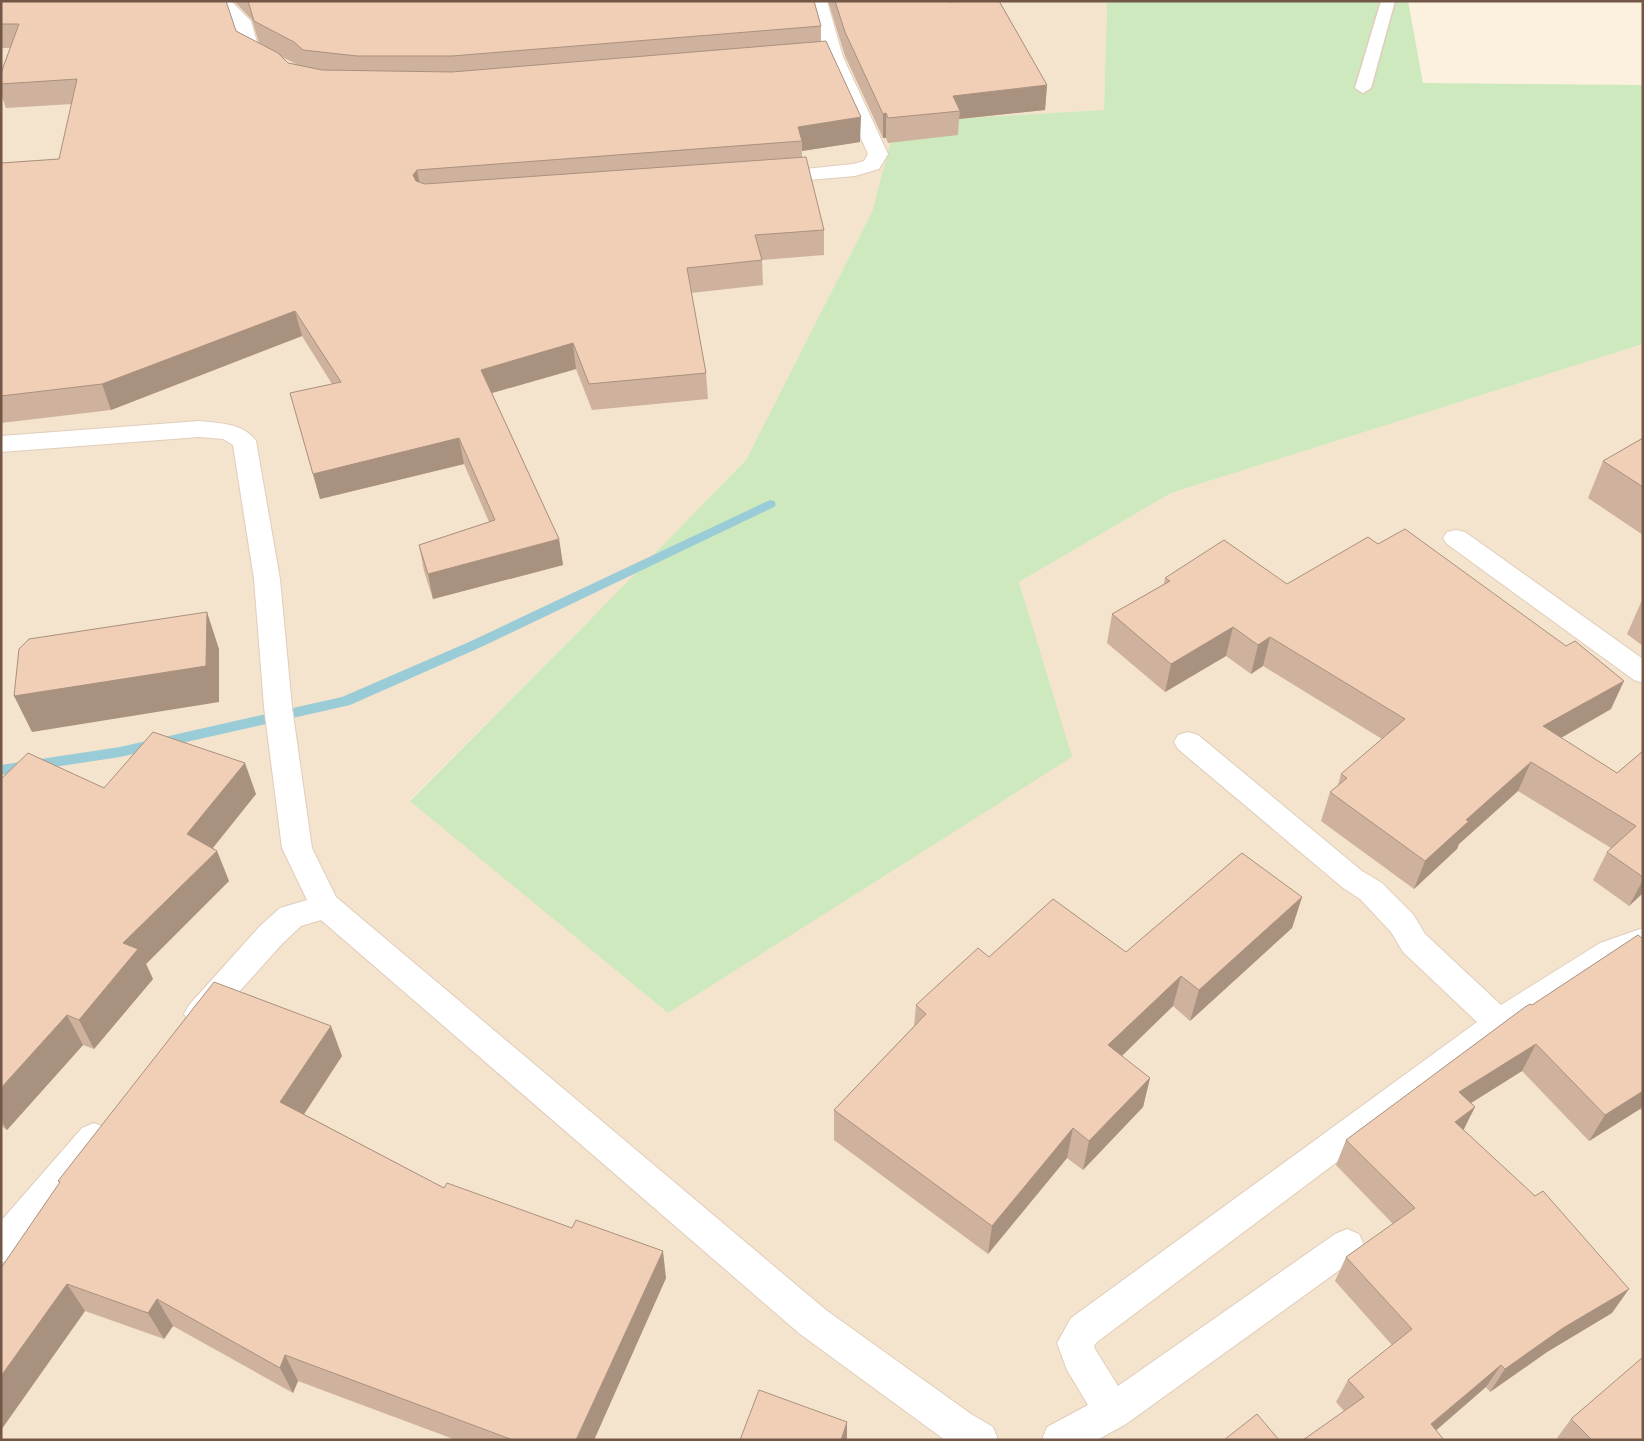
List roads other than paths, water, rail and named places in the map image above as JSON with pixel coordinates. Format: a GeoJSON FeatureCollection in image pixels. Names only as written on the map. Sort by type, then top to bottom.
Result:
{"type":"FeatureCollection","features":[{"type":"Feature","properties":{"kind":"street"},"geometry":{"type":"LineString","coordinates":[[220,1],[242,21],[250,49],[283,68]]}},
{"type":"Feature","properties":{"kind":"street"},"geometry":{"type":"LineString","coordinates":[[752,179],[855,170],[872,165],[878,154],[834,57],[818,1]]}},
{"type":"Feature","properties":{"kind":"street"},"geometry":{"type":"LineString","coordinates":[[814,58],[834,57]]}},
{"type":"Feature","properties":{"kind":"street"},"geometry":{"type":"LineString","coordinates":[[1,444],[199,429],[228,432],[244,441],[267,579],[280,720],[297,848],[324,906],[395,963],[813,1322],[958,1427],[980,1440]]}},
{"type":"Feature","properties":{"kind":"street"},"geometry":{"type":"LineString","coordinates":[[1456,538],[1643,673]]}},
{"type":"Feature","properties":{"kind":"street"},"geometry":{"type":"LineString","coordinates":[[1188,742],[1352,879],[1371,891],[1402,923],[1414,943],[1499,1023]]}},
{"type":"Feature","properties":{"kind":"street"},"geometry":{"type":"LineString","coordinates":[[182,1035],[271,935],[291,917],[324,906]]}},
{"type":"Feature","properties":{"kind":"street"},"geometry":{"type":"LineString","coordinates":[[1113,1411],[1080,1358],[1075,1343],[1084,1330],[1499,1023],[1611,952],[1643,940]]}},
{"type":"Feature","properties":{"kind":"street"},"geometry":{"type":"LineString","coordinates":[[1,1247],[111,1118]]}},
{"type":"Feature","properties":{"kind":"street"},"geometry":{"type":"LineString","coordinates":[[1060,1440],[1113,1411],[1347,1245]]}},
{"type":"Feature","properties":{"kind":"lane"},"geometry":{"type":"LineString","coordinates":[[1363,88],[1388,1]]}},
{"type":"Feature","properties":{"kind":"waterway"},"geometry":{"type":"LineString","coordinates":[[1,770],[120,752],[345,701],[474,645],[770,504]]}}]}
